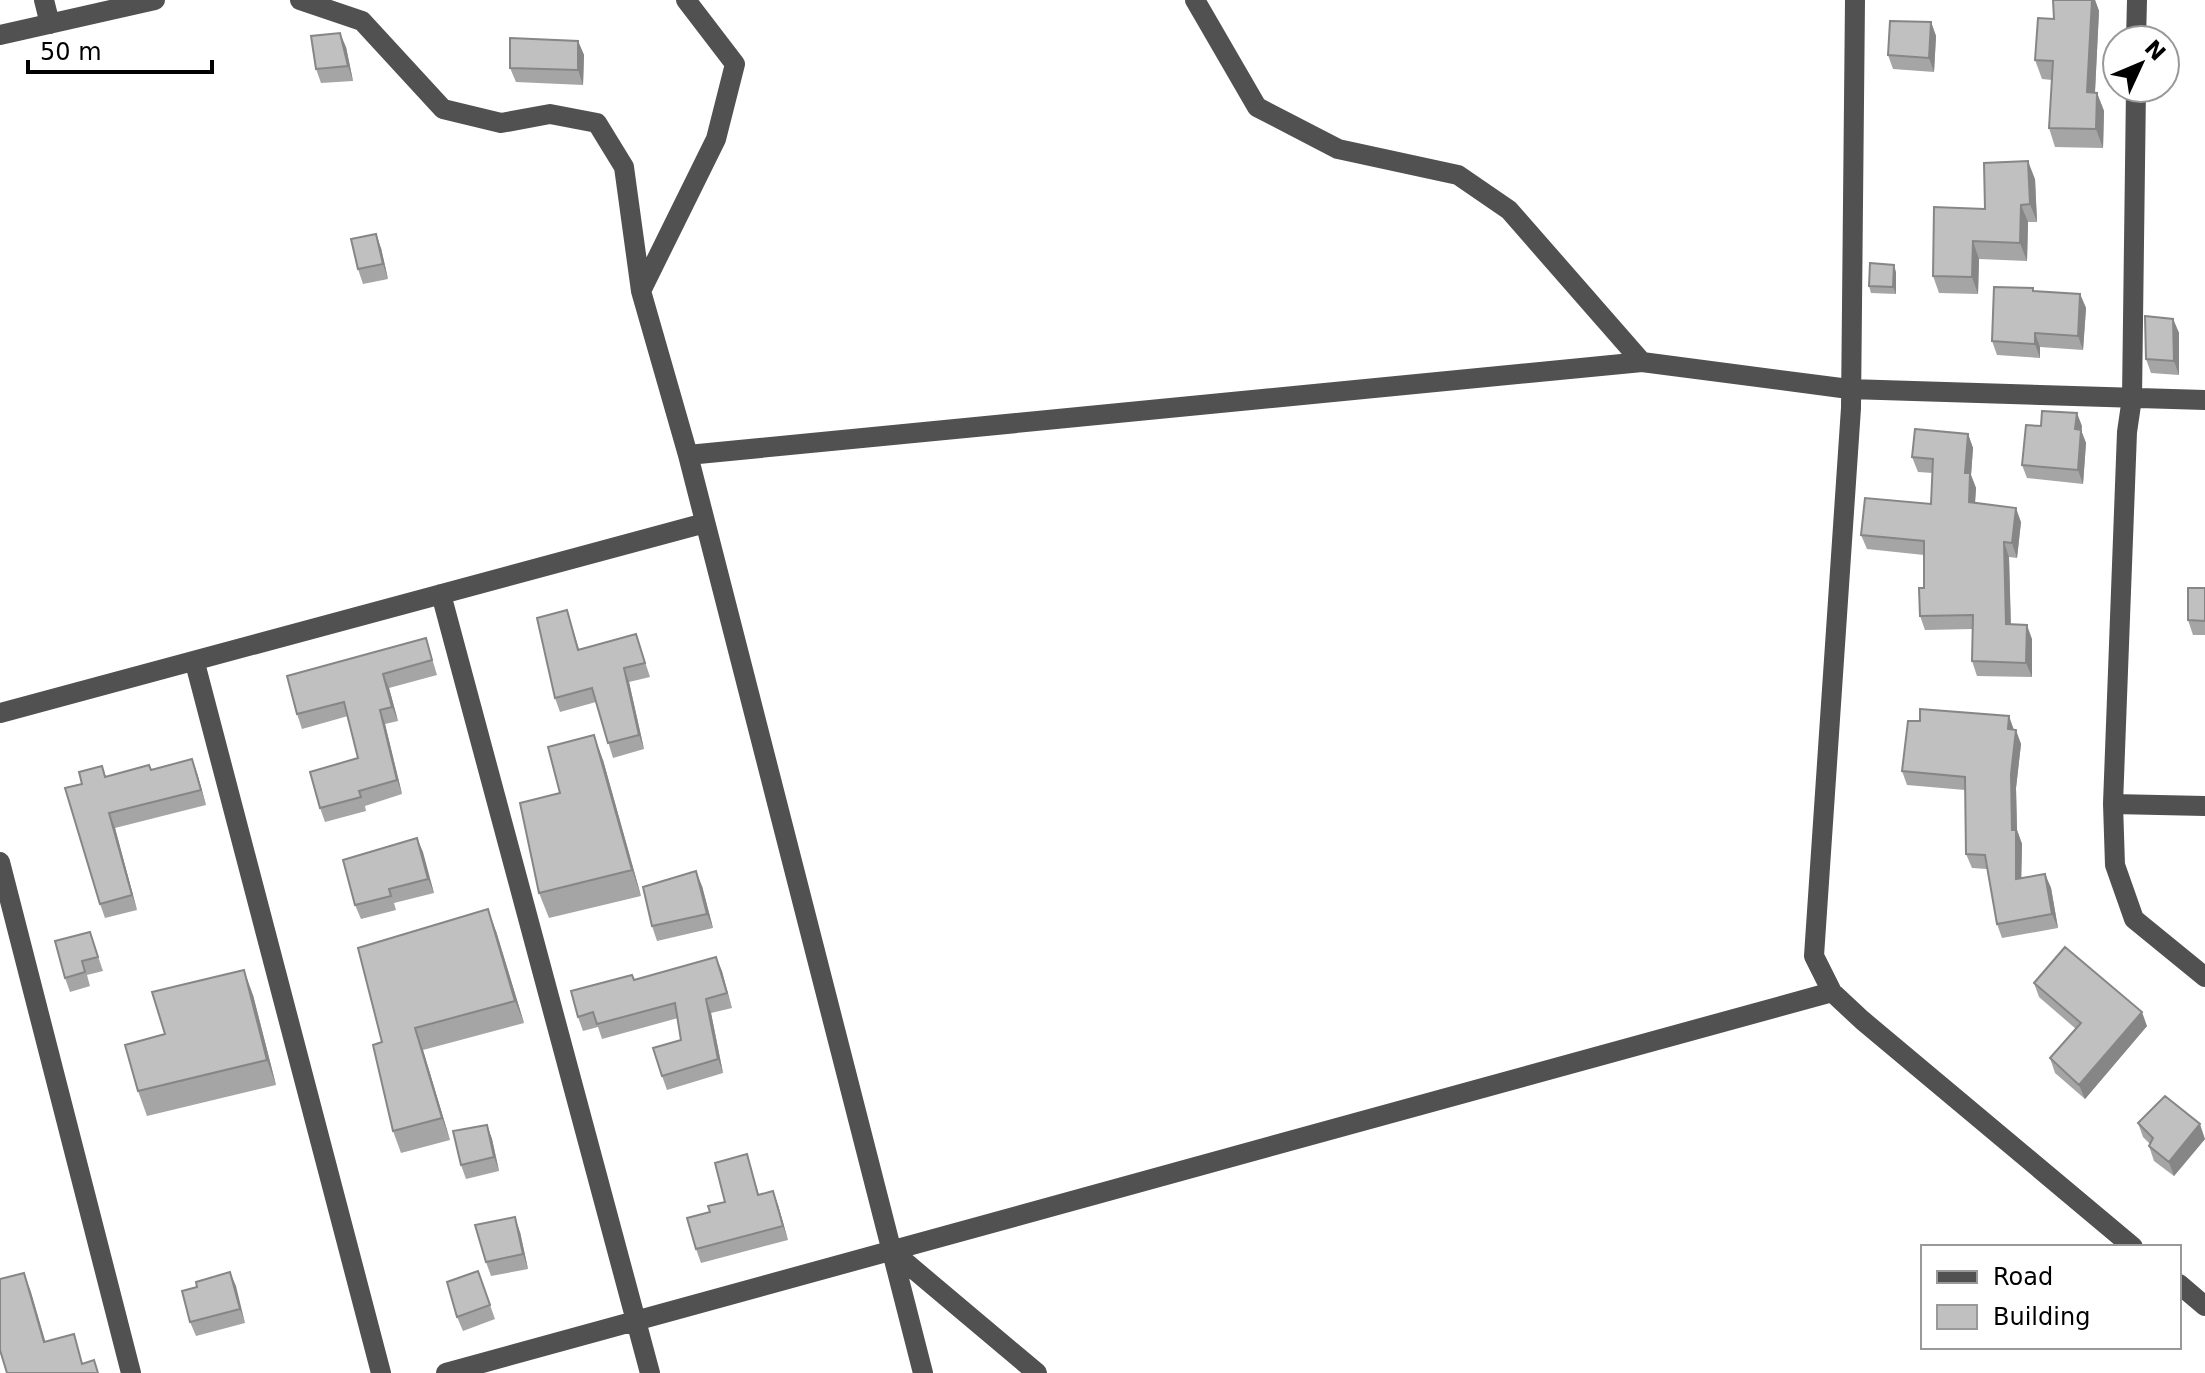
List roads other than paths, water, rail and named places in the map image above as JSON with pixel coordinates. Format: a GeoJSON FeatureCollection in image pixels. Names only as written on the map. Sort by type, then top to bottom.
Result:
{"type":"FeatureCollection","features":[{"type":"Feature","properties":{"kind":"street"},"geometry":{"type":"LineString","coordinates":[[44,0],[50,24]]}},
{"type":"Feature","properties":{"kind":"street"},"geometry":{"type":"LineString","coordinates":[[0,35],[155,0]]}},
{"type":"Feature","properties":{"kind":"street"},"geometry":{"type":"LineString","coordinates":[[300,0],[362,21],[443,109],[501,123],[550,114],[597,123],[624,167],[641,291],[688,455],[923,1373]]}},
{"type":"Feature","properties":{"kind":"street"},"geometry":{"type":"LineString","coordinates":[[641,291],[716,139],[735,64],[686,0]]}},
{"type":"Feature","properties":{"kind":"street"},"geometry":{"type":"LineString","coordinates":[[1195,0],[1257,107],[1338,149],[1458,175],[1509,210],[1642,362]]}},
{"type":"Feature","properties":{"kind":"street"},"geometry":{"type":"LineString","coordinates":[[1855,0],[1851,408],[1814,956],[1832,992],[2131,1245]]}},
{"type":"Feature","properties":{"kind":"street"},"geometry":{"type":"LineString","coordinates":[[2136,24],[2137,0]]}},
{"type":"Feature","properties":{"kind":"street"},"geometry":{"type":"LineString","coordinates":[[2136,104],[2132,398],[2127,432],[2113,804],[2115,865],[2134,919],[2205,977]]}},
{"type":"Feature","properties":{"kind":"street"},"geometry":{"type":"LineString","coordinates":[[688,455],[1642,362],[1849,389],[2205,400]]}},
{"type":"Feature","properties":{"kind":"street"},"geometry":{"type":"LineString","coordinates":[[0,713],[195,663],[705,523]]}},
{"type":"Feature","properties":{"kind":"street"},"geometry":{"type":"LineString","coordinates":[[441,594],[650,1373]]}},
{"type":"Feature","properties":{"kind":"street"},"geometry":{"type":"LineString","coordinates":[[195,663],[381,1373]]}},
{"type":"Feature","properties":{"kind":"street"},"geometry":{"type":"LineString","coordinates":[[2113,804],[2205,806]]}},
{"type":"Feature","properties":{"kind":"street"},"geometry":{"type":"LineString","coordinates":[[0,862],[131,1373]]}},
{"type":"Feature","properties":{"kind":"street"},"geometry":{"type":"LineString","coordinates":[[446,1373],[1832,992]]}},
{"type":"Feature","properties":{"kind":"street"},"geometry":{"type":"LineString","coordinates":[[892,1251],[1037,1373]]}},
{"type":"Feature","properties":{"kind":"street"},"geometry":{"type":"LineString","coordinates":[[2181,1286],[2205,1306]]}}]}
